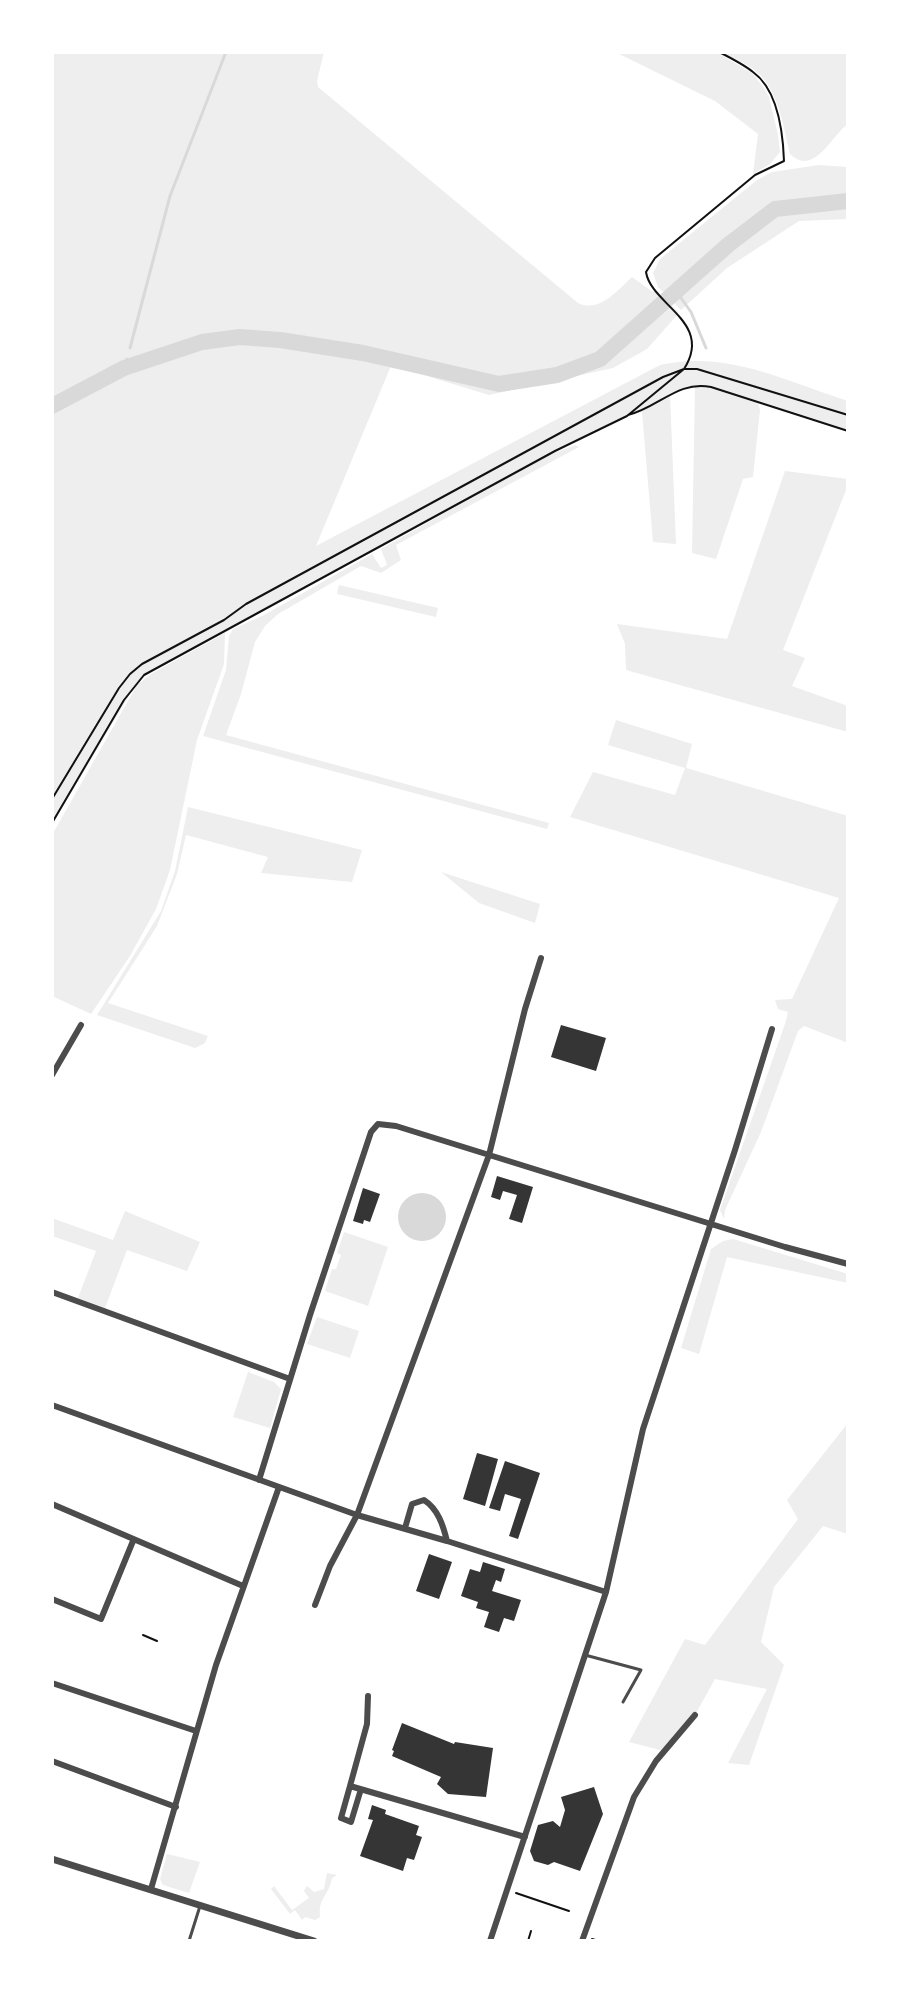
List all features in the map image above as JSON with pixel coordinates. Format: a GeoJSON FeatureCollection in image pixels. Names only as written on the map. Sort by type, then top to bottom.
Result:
{"type":"FeatureCollection","features":[{"type":"Feature","properties":{"kind":"street"},"geometry":{"type":"LineString","coordinates":[[315,1605],[330,1566],[357,1515],[489,1155],[525,1009],[541,958]]}},
{"type":"Feature","properties":{"kind":"street"},"geometry":{"type":"LineString","coordinates":[[52,1075],[81,1025]]}},
{"type":"Feature","properties":{"kind":"street"},"geometry":{"type":"LineString","coordinates":[[490,1941],[606,1592],[643,1429],[772,1029]]}},
{"type":"Feature","properties":{"kind":"street"},"geometry":{"type":"LineString","coordinates":[[259,1480],[370,1135],[376,1126],[386,1123],[848,1264]]}},
{"type":"Feature","properties":{"kind":"street"},"geometry":{"type":"LineString","coordinates":[[52,1292],[290,1379]]}},
{"type":"Feature","properties":{"kind":"street"},"geometry":{"type":"LineString","coordinates":[[52,1405],[357,1515],[606,1592]]}},
{"type":"Feature","properties":{"kind":"street"},"geometry":{"type":"LineString","coordinates":[[151,1889],[196,1731],[279,1487]]}},
{"type":"Feature","properties":{"kind":"street"},"geometry":{"type":"LineString","coordinates":[[405,1528],[412,1504],[424,1500],[442,1522],[447,1541]]}},
{"type":"Feature","properties":{"kind":"street"},"geometry":{"type":"LineString","coordinates":[[52,1504],[243,1586]]}},
{"type":"Feature","properties":{"kind":"street"},"geometry":{"type":"LineString","coordinates":[[52,1599],[101,1619],[133,1541]]}},
{"type":"Feature","properties":{"kind":"street"},"geometry":{"type":"LineString","coordinates":[[52,1683],[196,1731]]}},
{"type":"Feature","properties":{"kind":"street"},"geometry":{"type":"LineString","coordinates":[[361,1789],[351,1822],[341,1818],[367,1724],[368,1696]]}},
{"type":"Feature","properties":{"kind":"street"},"geometry":{"type":"LineString","coordinates":[[582,1941],[634,1797],[656,1761],[695,1715]]}},
{"type":"Feature","properties":{"kind":"street"},"geometry":{"type":"LineString","coordinates":[[52,1761],[176,1807]]}},
{"type":"Feature","properties":{"kind":"street"},"geometry":{"type":"LineString","coordinates":[[350,1786],[525,1837]]}},
{"type":"Feature","properties":{"kind":"street"},"geometry":{"type":"LineString","coordinates":[[52,1859],[296,1938],[314,1941]]}},
{"type":"Feature","properties":{"kind":"lane"},"geometry":{"type":"LineString","coordinates":[[585,1655],[641,1670],[623,1702]]}},
{"type":"Feature","properties":{"kind":"lane"},"geometry":{"type":"LineString","coordinates":[[189,1941],[200,1906]]}},
{"type":"Feature","properties":{"kind":"path"},"geometry":{"type":"LineString","coordinates":[[627,416],[684,369],[690,359],[691,345],[685,324],[679,313],[648,282],[646,272],[655,258],[755,175],[784,161],[783,138],[766,86],[753,71],[719,52]]}},
{"type":"Feature","properties":{"kind":"path"},"geometry":{"type":"LineString","coordinates":[[52,799],[119,688],[142,664],[663,377],[684,369],[697,369],[848,415]]}},
{"type":"Feature","properties":{"kind":"path"},"geometry":{"type":"LineString","coordinates":[[52,823],[124,700],[135,684],[150,671],[555,451],[627,416],[642,412],[670,394],[695,384],[711,387],[848,431]]}},
{"type":"Feature","properties":{"kind":"path"},"geometry":{"type":"LineString","coordinates":[[143,1635],[157,1641]]}},
{"type":"Feature","properties":{"kind":"path"},"geometry":{"type":"LineString","coordinates":[[507,1890],[569,1911]]}},
{"type":"Feature","properties":{"kind":"path"},"geometry":{"type":"LineString","coordinates":[[528,1941],[531,1931]]}},
{"type":"Feature","properties":{"kind":"shaded area"},"geometry":{"type":"Polygon","coordinates":[[[52,52],[324,52],[318,87],[578,303],[600,303],[632,277],[653,292],[655,289],[679,313],[647,349],[613,368],[489,395],[430,377],[393,361],[316,546],[660,365],[709,361],[732,365],[848,401],[848,431],[758,403],[760,410],[753,477],[743,479],[716,559],[692,553],[695,385],[670,394],[676,544],[653,542],[642,412],[627,416],[555,451],[547,456],[575,445],[579,447],[396,545],[401,560],[381,573],[361,566],[278,614],[265,626],[255,642],[226,735],[549,823],[547,829],[203,736],[226,670],[229,636],[233,629],[372,554],[381,568],[387,565],[381,549],[544,457],[151,672],[136,684],[52,825],[52,52]]]}},
{"type":"Feature","properties":{"kind":"shaded area"},"geometry":{"type":"Polygon","coordinates":[[[615,52],[716,52],[752,73],[769,97],[780,152],[770,164],[753,174],[758,134],[715,101],[615,52]]]}},
{"type":"Feature","properties":{"kind":"shaded area"},"geometry":{"type":"Polygon","coordinates":[[[722,52],[848,52],[848,124],[814,158],[799,160],[790,154],[780,113],[767,84],[753,69],[722,52]]]}},
{"type":"Feature","properties":{"kind":"shaded area"},"geometry":{"type":"Polygon","coordinates":[[[819,165],[848,167],[848,219],[799,221],[727,268],[681,310],[658,287],[653,273],[660,259],[757,180],[772,172],[819,165]]]}},
{"type":"Feature","properties":{"kind":"shaded area"},"geometry":{"type":"Polygon","coordinates":[[[785,471],[848,479],[783,650],[805,658],[792,686],[848,706],[848,732],[626,670],[625,644],[617,624],[727,639],[785,471]]]}},
{"type":"Feature","properties":{"kind":"shaded area"},"geometry":{"type":"Polygon","coordinates":[[[339,585],[438,608],[436,617],[337,594],[339,585]]]}},
{"type":"Feature","properties":{"kind":"shaded area"},"geometry":{"type":"Polygon","coordinates":[[[225,633],[224,664],[197,740],[170,870],[156,909],[130,956],[91,1014],[52,996],[52,835],[137,685],[225,633]]]}},
{"type":"Feature","properties":{"kind":"shaded area"},"geometry":{"type":"Polygon","coordinates":[[[616,720],[692,744],[686,768],[848,816],[848,1043],[804,1026],[798,1031],[761,1132],[725,1210],[724,1219],[720,1210],[786,1021],[788,1012],[778,1009],[775,1000],[792,999],[839,898],[570,817],[593,772],[675,795],[685,768],[608,745],[616,720]]]}},
{"type":"Feature","properties":{"kind":"shaded area"},"geometry":{"type":"Polygon","coordinates":[[[188,807],[362,850],[352,882],[261,873],[268,857],[186,835],[177,874],[157,926],[108,1003],[208,1036],[205,1043],[195,1048],[97,1015],[161,911],[175,871],[188,807]]]}},
{"type":"Feature","properties":{"kind":"shaded area"},"geometry":{"type":"Polygon","coordinates":[[[441,872],[540,904],[535,923],[479,903],[441,872]]]}},
{"type":"Feature","properties":{"kind":"shaded area"},"geometry":{"type":"Polygon","coordinates":[[[422,1193],[439,1200],[446,1217],[439,1234],[422,1241],[405,1234],[398,1217],[405,1200],[422,1193]]]}},
{"type":"Feature","properties":{"kind":"shaded area"},"geometry":{"type":"Polygon","coordinates":[[[125,1211],[200,1242],[187,1271],[127,1250],[105,1308],[78,1298],[96,1251],[52,1236],[52,1218],[113,1240],[125,1211]]]}},
{"type":"Feature","properties":{"kind":"shaded area"},"geometry":{"type":"Polygon","coordinates":[[[344,1232],[388,1247],[368,1306],[325,1291],[332,1269],[336,1269],[341,1255],[337,1253],[344,1232]]]}},
{"type":"Feature","properties":{"kind":"shaded area"},"geometry":{"type":"Polygon","coordinates":[[[733,1239],[848,1274],[848,1283],[727,1257],[699,1354],[681,1348],[711,1249],[733,1239]]]}},
{"type":"Feature","properties":{"kind":"shaded area"},"geometry":{"type":"Polygon","coordinates":[[[317,1317],[359,1331],[350,1358],[307,1344],[317,1317]]]}},
{"type":"Feature","properties":{"kind":"shaded area"},"geometry":{"type":"Polygon","coordinates":[[[248,1372],[274,1382],[281,1389],[270,1428],[233,1417],[248,1372]]]}},
{"type":"Feature","properties":{"kind":"shaded area"},"geometry":{"type":"Polygon","coordinates":[[[848,1423],[848,1534],[823,1526],[774,1587],[761,1642],[784,1665],[749,1765],[728,1763],[767,1689],[715,1679],[695,1715],[664,1751],[629,1742],[685,1639],[705,1645],[798,1519],[787,1500],[848,1423]]]}},
{"type":"Feature","properties":{"kind":"shaded area"},"geometry":{"type":"Polygon","coordinates":[[[167,1854],[200,1862],[189,1893],[163,1885],[160,1879],[167,1854]]]}},
{"type":"Feature","properties":{"kind":"shaded area"},"geometry":{"type":"Polygon","coordinates":[[[327,1873],[337,1875],[332,1878],[322,1901],[320,1917],[315,1920],[305,1917],[302,1920],[295,1910],[290,1914],[271,1889],[274,1886],[292,1910],[309,1898],[304,1891],[307,1886],[314,1892],[324,1889],[327,1873]]]}},
{"type":"Feature","properties":{"kind":"building"},"geometry":{"type":"Polygon","coordinates":[[[561,1025],[606,1038],[596,1071],[551,1057],[561,1025]]]}},
{"type":"Feature","properties":{"kind":"building"},"geometry":{"type":"Polygon","coordinates":[[[497,1176],[533,1187],[522,1223],[509,1219],[517,1195],[503,1191],[500,1200],[491,1197],[497,1176]]]}},
{"type":"Feature","properties":{"kind":"building"},"geometry":{"type":"Polygon","coordinates":[[[363,1188],[380,1194],[370,1222],[364,1220],[363,1224],[353,1221],[363,1188]]]}},
{"type":"Feature","properties":{"kind":"building"},"geometry":{"type":"Polygon","coordinates":[[[477,1453],[498,1459],[485,1506],[463,1499],[477,1453]]]}},
{"type":"Feature","properties":{"kind":"building"},"geometry":{"type":"Polygon","coordinates":[[[505,1461],[540,1473],[518,1539],[509,1536],[521,1499],[505,1494],[500,1511],[489,1508],[505,1461]]]}},
{"type":"Feature","properties":{"kind":"building"},"geometry":{"type":"Polygon","coordinates":[[[429,1554],[452,1562],[439,1599],[416,1591],[429,1554]]]}},
{"type":"Feature","properties":{"kind":"building"},"geometry":{"type":"Polygon","coordinates":[[[483,1562],[505,1569],[501,1582],[496,1580],[492,1591],[521,1600],[514,1621],[504,1618],[499,1632],[484,1627],[489,1612],[476,1608],[478,1602],[461,1596],[470,1569],[480,1572],[483,1562]]]}},
{"type":"Feature","properties":{"kind":"building"},"geometry":{"type":"Polygon","coordinates":[[[402,1723],[454,1744],[493,1748],[486,1797],[448,1794],[437,1784],[441,1777],[392,1756],[402,1723]]]}},
{"type":"Feature","properties":{"kind":"building"},"geometry":{"type":"Polygon","coordinates":[[[594,1787],[603,1814],[580,1871],[554,1862],[548,1865],[534,1861],[530,1851],[538,1825],[553,1821],[560,1827],[565,1810],[561,1797],[594,1787]]]}},
{"type":"Feature","properties":{"kind":"building"},"geometry":{"type":"Polygon","coordinates":[[[372,1805],[386,1810],[385,1814],[419,1826],[416,1835],[422,1837],[414,1860],[407,1858],[403,1871],[360,1856],[373,1820],[368,1819],[372,1805]]]}},
{"type":"Feature","properties":{"kind":"waterway"},"geometry":{"type":"LineString","coordinates":[[130,348],[170,196],[226,52]]}},
{"type":"Feature","properties":{"kind":"waterway"},"geometry":{"type":"LineString","coordinates":[[52,406],[124,368],[202,342],[240,337],[363,353],[499,384],[557,375],[600,359],[728,245],[775,209],[848,201]]}},
{"type":"Feature","properties":{"kind":"waterway"},"geometry":{"type":"LineString","coordinates":[[676,291],[691,312],[706,348]]}},
{"type":"Feature","properties":{"kind":"waterway"},"geometry":{"type":"LineString","coordinates":[[124,368],[127,359]]}}]}
